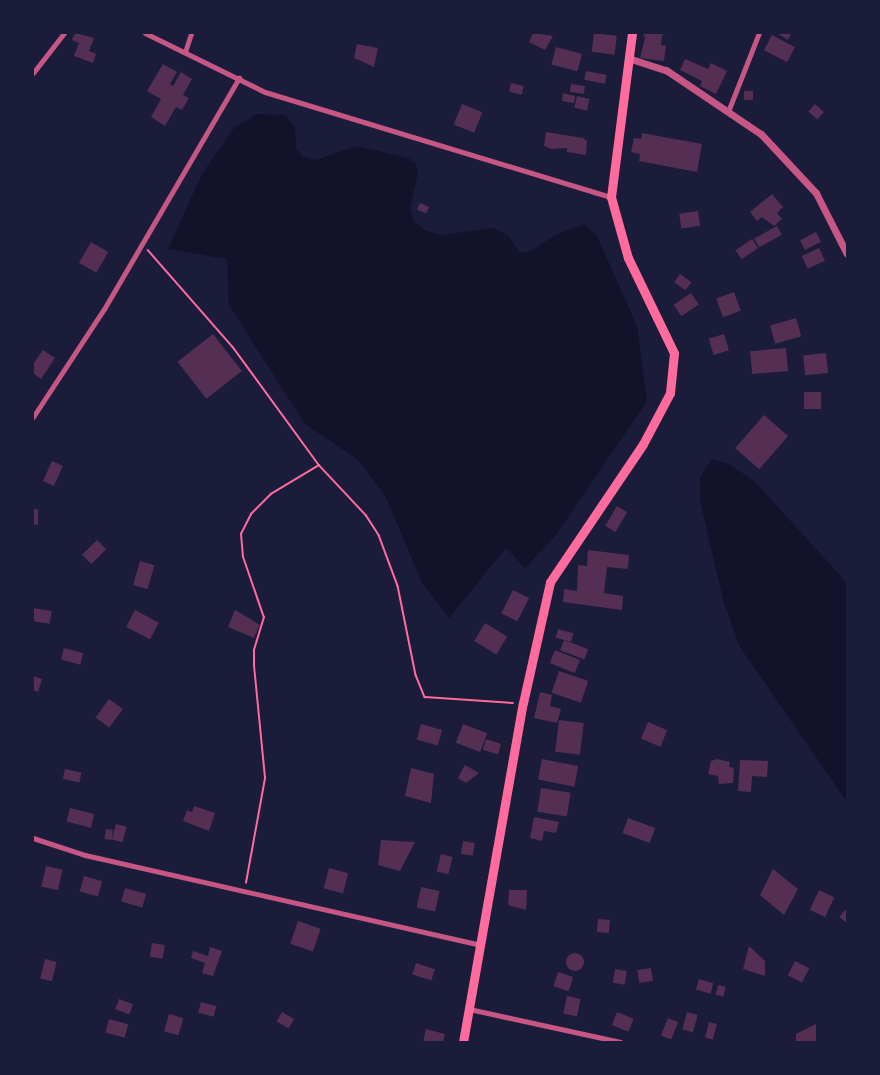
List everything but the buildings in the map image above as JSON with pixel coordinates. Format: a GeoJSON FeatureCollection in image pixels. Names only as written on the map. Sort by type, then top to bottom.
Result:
{"type":"FeatureCollection","features":[{"type":"Feature","properties":{"kind":"highway"},"geometry":{"type":"LineString","coordinates":[[463,1042],[523,703],[550,582],[643,444],[670,393],[674,352],[628,258],[610,197],[632,33]]}},
{"type":"Feature","properties":{"kind":"street"},"geometry":{"type":"LineString","coordinates":[[33,73],[64,33]]}},
{"type":"Feature","properties":{"kind":"street"},"geometry":{"type":"LineString","coordinates":[[145,33],[265,92],[610,197]]}},
{"type":"Feature","properties":{"kind":"street"},"geometry":{"type":"LineString","coordinates":[[185,52],[191,33]]}},
{"type":"Feature","properties":{"kind":"street"},"geometry":{"type":"LineString","coordinates":[[729,109],[759,33]]}},
{"type":"Feature","properties":{"kind":"street"},"geometry":{"type":"LineString","coordinates":[[628,58],[666,70],[729,109],[761,134],[816,193],[847,252]]}},
{"type":"Feature","properties":{"kind":"street"},"geometry":{"type":"LineString","coordinates":[[33,417],[142,243],[239,78]]}},
{"type":"Feature","properties":{"kind":"street"},"geometry":{"type":"LineString","coordinates":[[33,838],[86,855],[243,893],[481,945]]}},
{"type":"Feature","properties":{"kind":"street"},"geometry":{"type":"LineString","coordinates":[[469,1009],[620,1042]]}},
{"type":"Feature","properties":{"kind":"path"},"geometry":{"type":"LineString","coordinates":[[142,243],[233,347],[319,465],[366,515],[379,535],[398,586],[416,675],[425,697],[456,702],[523,703]]}},
{"type":"Feature","properties":{"kind":"path"},"geometry":{"type":"LineString","coordinates":[[243,893],[265,778],[265,753],[254,665],[254,650],[264,618],[243,557],[241,534],[251,514],[271,494],[319,465]]}},
{"type":"Feature","properties":{"kind":"shaded area"},"geometry":{"type":"Polygon","coordinates":[[[257,114],[286,115],[295,128],[296,149],[304,157],[316,160],[356,146],[408,158],[416,164],[418,173],[410,209],[413,220],[424,230],[442,235],[493,228],[508,235],[519,252],[527,253],[556,235],[584,224],[597,236],[637,326],[647,401],[556,535],[525,568],[506,548],[449,618],[422,583],[385,495],[358,460],[305,424],[229,305],[227,259],[168,249],[202,174],[234,128],[257,114]]]}},
{"type":"Feature","properties":{"kind":"shaded area"},"geometry":{"type":"Polygon","coordinates":[[[712,459],[730,464],[756,483],[847,583],[847,802],[740,647],[724,603],[700,501],[700,477],[712,459]]]}}]}
